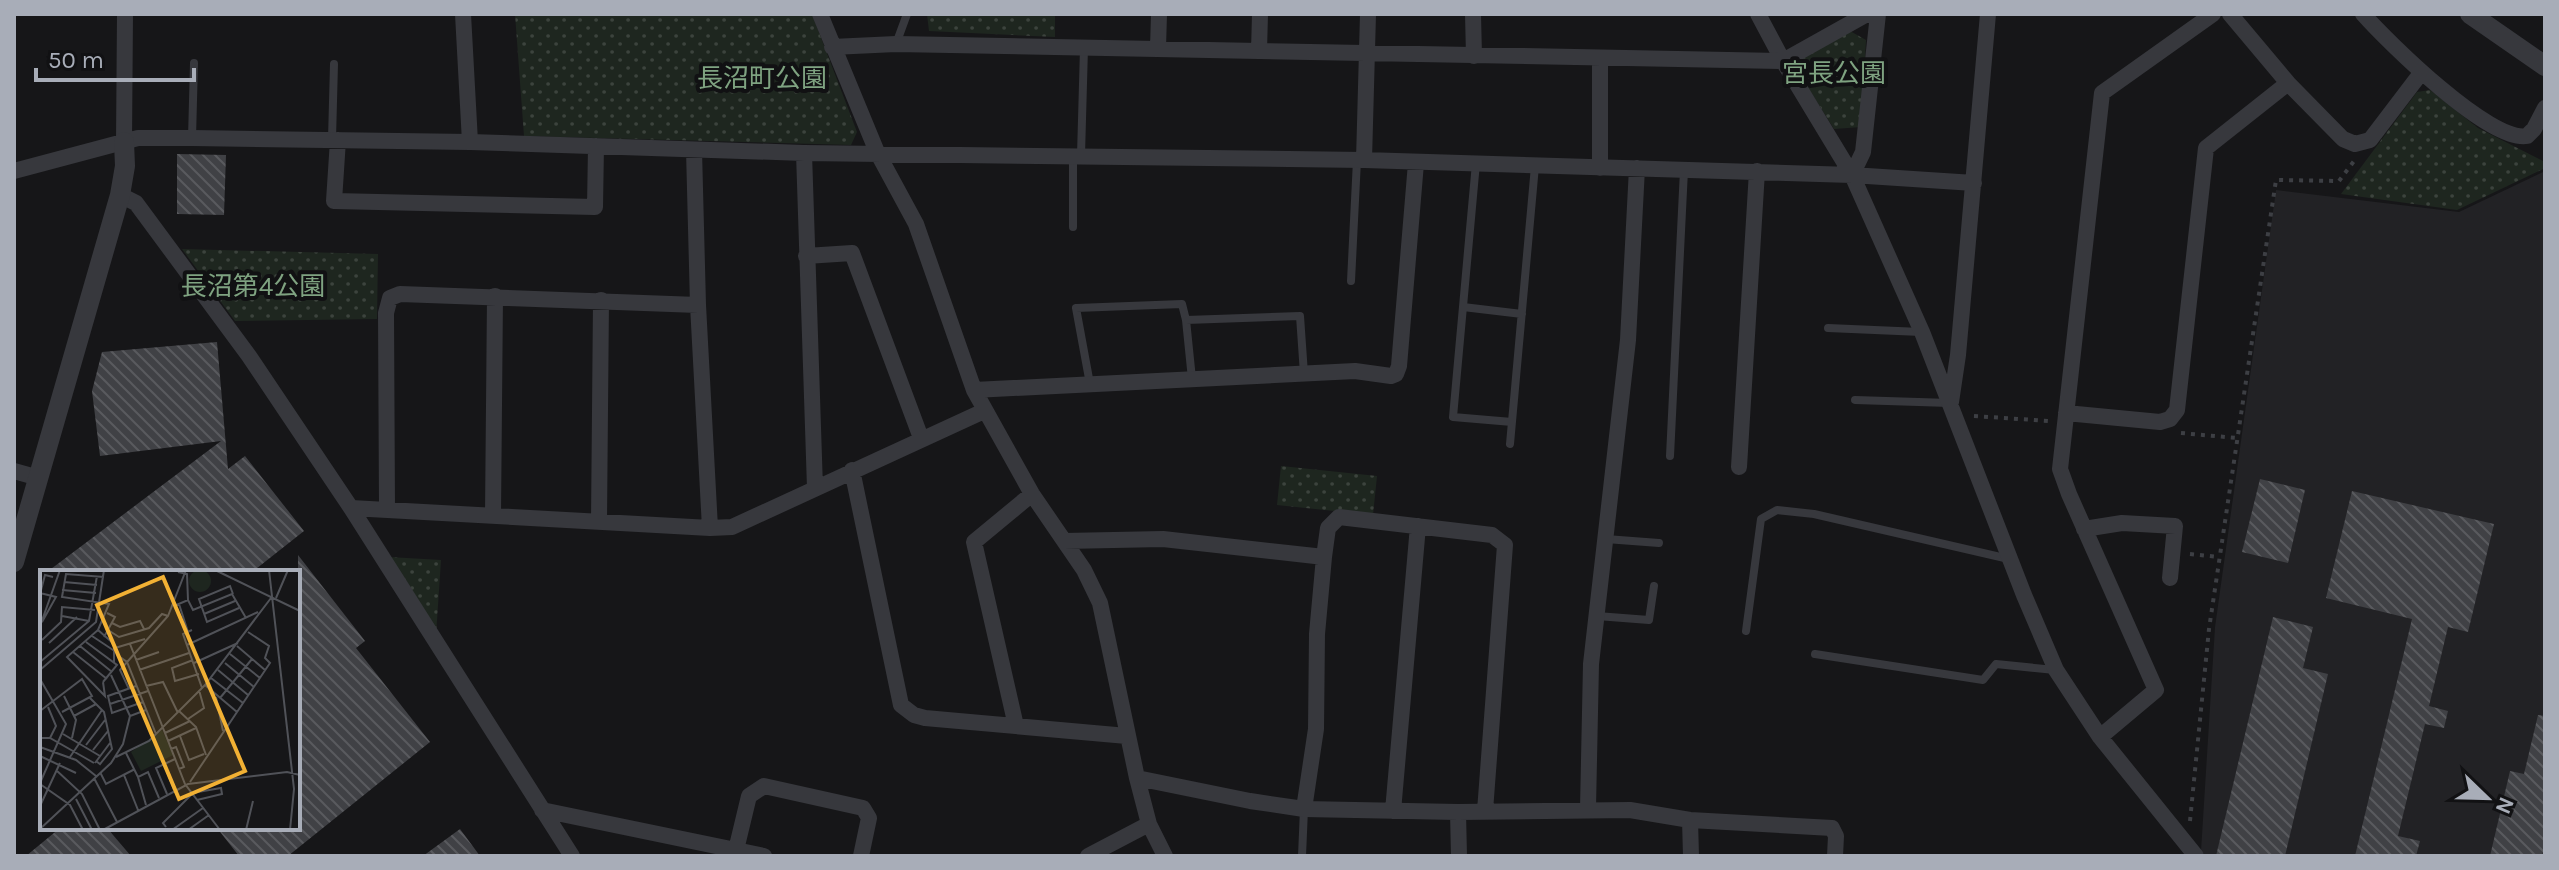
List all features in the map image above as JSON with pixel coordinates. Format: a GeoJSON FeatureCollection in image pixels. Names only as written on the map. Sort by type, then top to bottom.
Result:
{"type":"FeatureCollection","features":[{"type":"Feature","properties":{"kind":"street"},"geometry":{"type":"LineString","coordinates":[[14,562],[120,195],[125,166],[125,14]]}},
{"type":"Feature","properties":{"kind":"street"},"geometry":{"type":"LineString","coordinates":[[463,14],[470,142]]}},
{"type":"Feature","properties":{"kind":"street"},"geometry":{"type":"LineString","coordinates":[[820,14],[877,152],[916,224],[974,390],[1032,494],[1084,570],[1100,603],[1137,778],[1149,824],[1165,856]]}},
{"type":"Feature","properties":{"kind":"street"},"geometry":{"type":"LineString","coordinates":[[1158,48],[1159,14]]}},
{"type":"Feature","properties":{"kind":"street"},"geometry":{"type":"LineString","coordinates":[[1259,51],[1260,14]]}},
{"type":"Feature","properties":{"kind":"street"},"geometry":{"type":"LineString","coordinates":[[1361,160],[1368,14]]}},
{"type":"Feature","properties":{"kind":"street"},"geometry":{"type":"LineString","coordinates":[[1473,14],[1474,56]]}},
{"type":"Feature","properties":{"kind":"street"},"geometry":{"type":"LineString","coordinates":[[1758,14],[1852,175],[1922,332],[2056,670],[2100,737],[2190,853]]}},
{"type":"Feature","properties":{"kind":"street"},"geometry":{"type":"LineString","coordinates":[[832,47],[896,44],[1783,61],[1867,14]]}},
{"type":"Feature","properties":{"kind":"street"},"geometry":{"type":"LineString","coordinates":[[1852,175],[1863,152],[1878,14]]}},
{"type":"Feature","properties":{"kind":"street"},"geometry":{"type":"LineString","coordinates":[[1953,409],[1988,14]]}},
{"type":"Feature","properties":{"kind":"street"},"geometry":{"type":"LineString","coordinates":[[2100,737],[2156,690],[2060,469],[2102,93],[2213,14]]}},
{"type":"Feature","properties":{"kind":"street"},"geometry":{"type":"LineString","coordinates":[[2230,14],[2288,83],[2343,139],[2355,144],[2370,140],[2421,73]]}},
{"type":"Feature","properties":{"kind":"street"},"geometry":{"type":"LineString","coordinates":[[2363,14],[2421,73],[2509,135],[2527,136],[2545,108]]}},
{"type":"Feature","properties":{"kind":"street"},"geometry":{"type":"LineString","coordinates":[[2470,14],[2545,66]]}},
{"type":"Feature","properties":{"kind":"street"},"geometry":{"type":"LineString","coordinates":[[1600,59],[1600,168]]}},
{"type":"Feature","properties":{"kind":"street"},"geometry":{"type":"LineString","coordinates":[[2065,417],[2160,422],[2170,419],[2177,410],[2206,148],[2288,83]]}},
{"type":"Feature","properties":{"kind":"street"},"geometry":{"type":"LineString","coordinates":[[14,171],[138,138],[192,138],[470,142],[804,153],[1361,160],[1757,171],[1974,183]]}},
{"type":"Feature","properties":{"kind":"street"},"geometry":{"type":"LineString","coordinates":[[335,139],[334,201],[595,207],[596,146]]}},
{"type":"Feature","properties":{"kind":"street"},"geometry":{"type":"LineString","coordinates":[[694,150],[698,305],[710,528]]}},
{"type":"Feature","properties":{"kind":"street"},"geometry":{"type":"LineString","coordinates":[[804,153],[815,488]]}},
{"type":"Feature","properties":{"kind":"street"},"geometry":{"type":"LineString","coordinates":[[974,390],[1355,371],[1396,374],[1416,163]]}},
{"type":"Feature","properties":{"kind":"street"},"geometry":{"type":"LineString","coordinates":[[1588,808],[1591,664],[1628,340],[1637,168]]}},
{"type":"Feature","properties":{"kind":"street"},"geometry":{"type":"LineString","coordinates":[[1739,467],[1757,171]]}},
{"type":"Feature","properties":{"kind":"street"},"geometry":{"type":"LineString","coordinates":[[120,195],[136,203],[249,356],[351,508],[572,856]]}},
{"type":"Feature","properties":{"kind":"street"},"geometry":{"type":"LineString","coordinates":[[806,256],[852,253],[921,438]]}},
{"type":"Feature","properties":{"kind":"street"},"geometry":{"type":"LineString","coordinates":[[387,508],[386,313],[390,298],[400,294],[495,296],[698,305]]}},
{"type":"Feature","properties":{"kind":"street"},"geometry":{"type":"LineString","coordinates":[[493,515],[495,296]]}},
{"type":"Feature","properties":{"kind":"street"},"geometry":{"type":"LineString","coordinates":[[599,521],[601,300]]}},
{"type":"Feature","properties":{"kind":"street"},"geometry":{"type":"LineString","coordinates":[[351,508],[732,527],[984,411]]}},
{"type":"Feature","properties":{"kind":"street"},"geometry":{"type":"LineString","coordinates":[[852,470],[901,705],[914,715],[925,718],[1127,736]]}},
{"type":"Feature","properties":{"kind":"street"},"geometry":{"type":"LineString","coordinates":[[14,471],[39,478]]}},
{"type":"Feature","properties":{"kind":"street"},"geometry":{"type":"LineString","coordinates":[[1016,726],[974,542],[1032,494]]}},
{"type":"Feature","properties":{"kind":"street"},"geometry":{"type":"LineString","coordinates":[[1304,809],[1316,729],[1317,634],[1324,557],[1328,528],[1339,517],[1492,535],[1505,545],[1485,811]]}},
{"type":"Feature","properties":{"kind":"street"},"geometry":{"type":"LineString","coordinates":[[2084,529],[2122,523],[2175,526],[2170,578]]}},
{"type":"Feature","properties":{"kind":"street"},"geometry":{"type":"LineString","coordinates":[[1393,811],[1418,526]]}},
{"type":"Feature","properties":{"kind":"street"},"geometry":{"type":"LineString","coordinates":[[1064,541],[1163,539],[1324,557]]}},
{"type":"Feature","properties":{"kind":"street"},"geometry":{"type":"LineString","coordinates":[[1137,778],[1304,809],[1458,812],[1588,808],[1630,810],[1690,820],[1832,828],[1836,836],[1835,856]]}},
{"type":"Feature","properties":{"kind":"street"},"geometry":{"type":"LineString","coordinates":[[736,850],[749,796],[764,786],[863,808],[869,818],[861,856]]}},
{"type":"Feature","properties":{"kind":"street"},"geometry":{"type":"LineString","coordinates":[[542,810],[764,856]]}},
{"type":"Feature","properties":{"kind":"street"},"geometry":{"type":"LineString","coordinates":[[1458,812],[1459,856]]}},
{"type":"Feature","properties":{"kind":"street"},"geometry":{"type":"LineString","coordinates":[[1690,820],[1691,856]]}},
{"type":"Feature","properties":{"kind":"street"},"geometry":{"type":"LineString","coordinates":[[1088,856],[1149,824]]}},
{"type":"Feature","properties":{"kind":"lane"},"geometry":{"type":"LineString","coordinates":[[896,44],[907,14]]}},
{"type":"Feature","properties":{"kind":"lane"},"geometry":{"type":"LineString","coordinates":[[1073,227],[1084,48]]}},
{"type":"Feature","properties":{"kind":"lane"},"geometry":{"type":"LineString","coordinates":[[192,138],[194,63]]}},
{"type":"Feature","properties":{"kind":"lane"},"geometry":{"type":"LineString","coordinates":[[334,64],[335,139]]}},
{"type":"Feature","properties":{"kind":"lane"},"geometry":{"type":"LineString","coordinates":[[1351,281],[1361,160]]}},
{"type":"Feature","properties":{"kind":"lane"},"geometry":{"type":"LineString","coordinates":[[1476,163],[1453,417],[1512,422]]}},
{"type":"Feature","properties":{"kind":"lane"},"geometry":{"type":"LineString","coordinates":[[1510,444],[1535,165]]}},
{"type":"Feature","properties":{"kind":"lane"},"geometry":{"type":"LineString","coordinates":[[1670,456],[1684,169]]}},
{"type":"Feature","properties":{"kind":"lane"},"geometry":{"type":"LineString","coordinates":[[1090,384],[1076,308],[1182,304],[1192,380]]}},
{"type":"Feature","properties":{"kind":"lane"},"geometry":{"type":"LineString","coordinates":[[1463,307],[1522,314]]}},
{"type":"Feature","properties":{"kind":"lane"},"geometry":{"type":"LineString","coordinates":[[1186,320],[1300,316],[1304,374]]}},
{"type":"Feature","properties":{"kind":"lane"},"geometry":{"type":"LineString","coordinates":[[1828,328],[1922,332]]}},
{"type":"Feature","properties":{"kind":"lane"},"geometry":{"type":"LineString","coordinates":[[1855,400],[1953,409]]}},
{"type":"Feature","properties":{"kind":"lane"},"geometry":{"type":"LineString","coordinates":[[1746,631],[1761,519],[1777,510],[1814,514],[2010,559]]}},
{"type":"Feature","properties":{"kind":"lane"},"geometry":{"type":"LineString","coordinates":[[1606,539],[1659,543]]}},
{"type":"Feature","properties":{"kind":"lane"},"geometry":{"type":"LineString","coordinates":[[1597,616],[1649,620],[1654,586]]}},
{"type":"Feature","properties":{"kind":"lane"},"geometry":{"type":"LineString","coordinates":[[1815,654],[1983,680],[1996,664],[2056,670]]}},
{"type":"Feature","properties":{"kind":"lane"},"geometry":{"type":"LineString","coordinates":[[1302,856],[1304,809]]}},
{"type":"Feature","properties":{"kind":"path"},"geometry":{"type":"LineString","coordinates":[[2190,853],[2209,629],[2276,180],[2339,181],[2370,140]]}},
{"type":"Feature","properties":{"kind":"path"},"geometry":{"type":"LineString","coordinates":[[1953,409],[2065,417]]}},
{"type":"Feature","properties":{"kind":"path"},"geometry":{"type":"LineString","coordinates":[[2173,553],[2219,557]]}},
{"type":"Feature","properties":{"kind":"shaded area"},"geometry":{"type":"Polygon","coordinates":[[[2545,171],[2545,856],[2206,856],[2201,851],[2215,627],[2276,190],[2459,212],[2545,171]]]}},
{"type":"Feature","properties":{"kind":"green space","name":"長沼町公園"},"geometry":{"type":"Polygon","coordinates":[[[515,14],[812,14],[857,132],[851,145],[524,136],[515,14]]]}},
{"type":"Feature","properties":{"kind":"green space"},"geometry":{"type":"Polygon","coordinates":[[[927,14],[1055,14],[1055,37],[929,31],[927,14]]]}},
{"type":"Feature","properties":{"kind":"green space","name":"宮長公園"},"geometry":{"type":"Polygon","coordinates":[[[1850,31],[1866,40],[1861,127],[1834,129],[1797,70],[1801,58],[1850,31]]]}},
{"type":"Feature","properties":{"kind":"green space"},"geometry":{"type":"Polygon","coordinates":[[[2430,90],[2478,128],[2545,162],[2545,168],[2457,210],[2341,194],[2417,92],[2430,90]]]}},
{"type":"Feature","properties":{"kind":"green space","name":"長沼第4公園"},"geometry":{"type":"Polygon","coordinates":[[[182,249],[378,254],[377,319],[235,321],[182,249]]]}},
{"type":"Feature","properties":{"kind":"green space"},"geometry":{"type":"Polygon","coordinates":[[[1281,466],[1377,476],[1373,515],[1277,505],[1281,466]]]}},
{"type":"Feature","properties":{"kind":"green space"},"geometry":{"type":"Polygon","coordinates":[[[389,557],[441,560],[436,635],[389,557]]]}},
{"type":"Feature","properties":{"kind":"building"},"geometry":{"type":"Polygon","coordinates":[[[177,154],[226,155],[224,215],[177,214],[177,154]]]}},
{"type":"Feature","properties":{"kind":"building"},"geometry":{"type":"Polygon","coordinates":[[[217,342],[228,469],[245,456],[304,531],[255,570],[50,570],[221,441],[100,456],[92,391],[102,352],[217,342]]]}},
{"type":"Feature","properties":{"kind":"building"},"geometry":{"type":"Polygon","coordinates":[[[2260,479],[2305,490],[2288,563],[2242,552],[2260,479]]]}},
{"type":"Feature","properties":{"kind":"building"},"geometry":{"type":"Polygon","coordinates":[[[2352,491],[2494,524],[2468,632],[2448,627],[2429,706],[2448,711],[2444,728],[2425,724],[2398,836],[2420,841],[2416,856],[2355,856],[2412,619],[2326,598],[2352,491]]]}},
{"type":"Feature","properties":{"kind":"building"},"geometry":{"type":"Polygon","coordinates":[[[298,555],[365,641],[356,648],[430,742],[288,856],[239,856],[219,830],[300,830],[298,555]]]}},
{"type":"Feature","properties":{"kind":"building"},"geometry":{"type":"Polygon","coordinates":[[[2273,617],[2313,627],[2303,668],[2328,674],[2285,856],[2216,856],[2273,617]]]}},
{"type":"Feature","properties":{"kind":"building"},"geometry":{"type":"Polygon","coordinates":[[[2538,715],[2545,716],[2545,843],[2542,856],[2490,856],[2510,771],[2524,774],[2538,715]]]}},
{"type":"Feature","properties":{"kind":"building"},"geometry":{"type":"Polygon","coordinates":[[[460,829],[480,856],[423,856],[460,829]]]}},
{"type":"Feature","properties":{"kind":"building"},"geometry":{"type":"Polygon","coordinates":[[[58,830],[109,830],[131,856],[26,856],[58,830]]]}}]}
